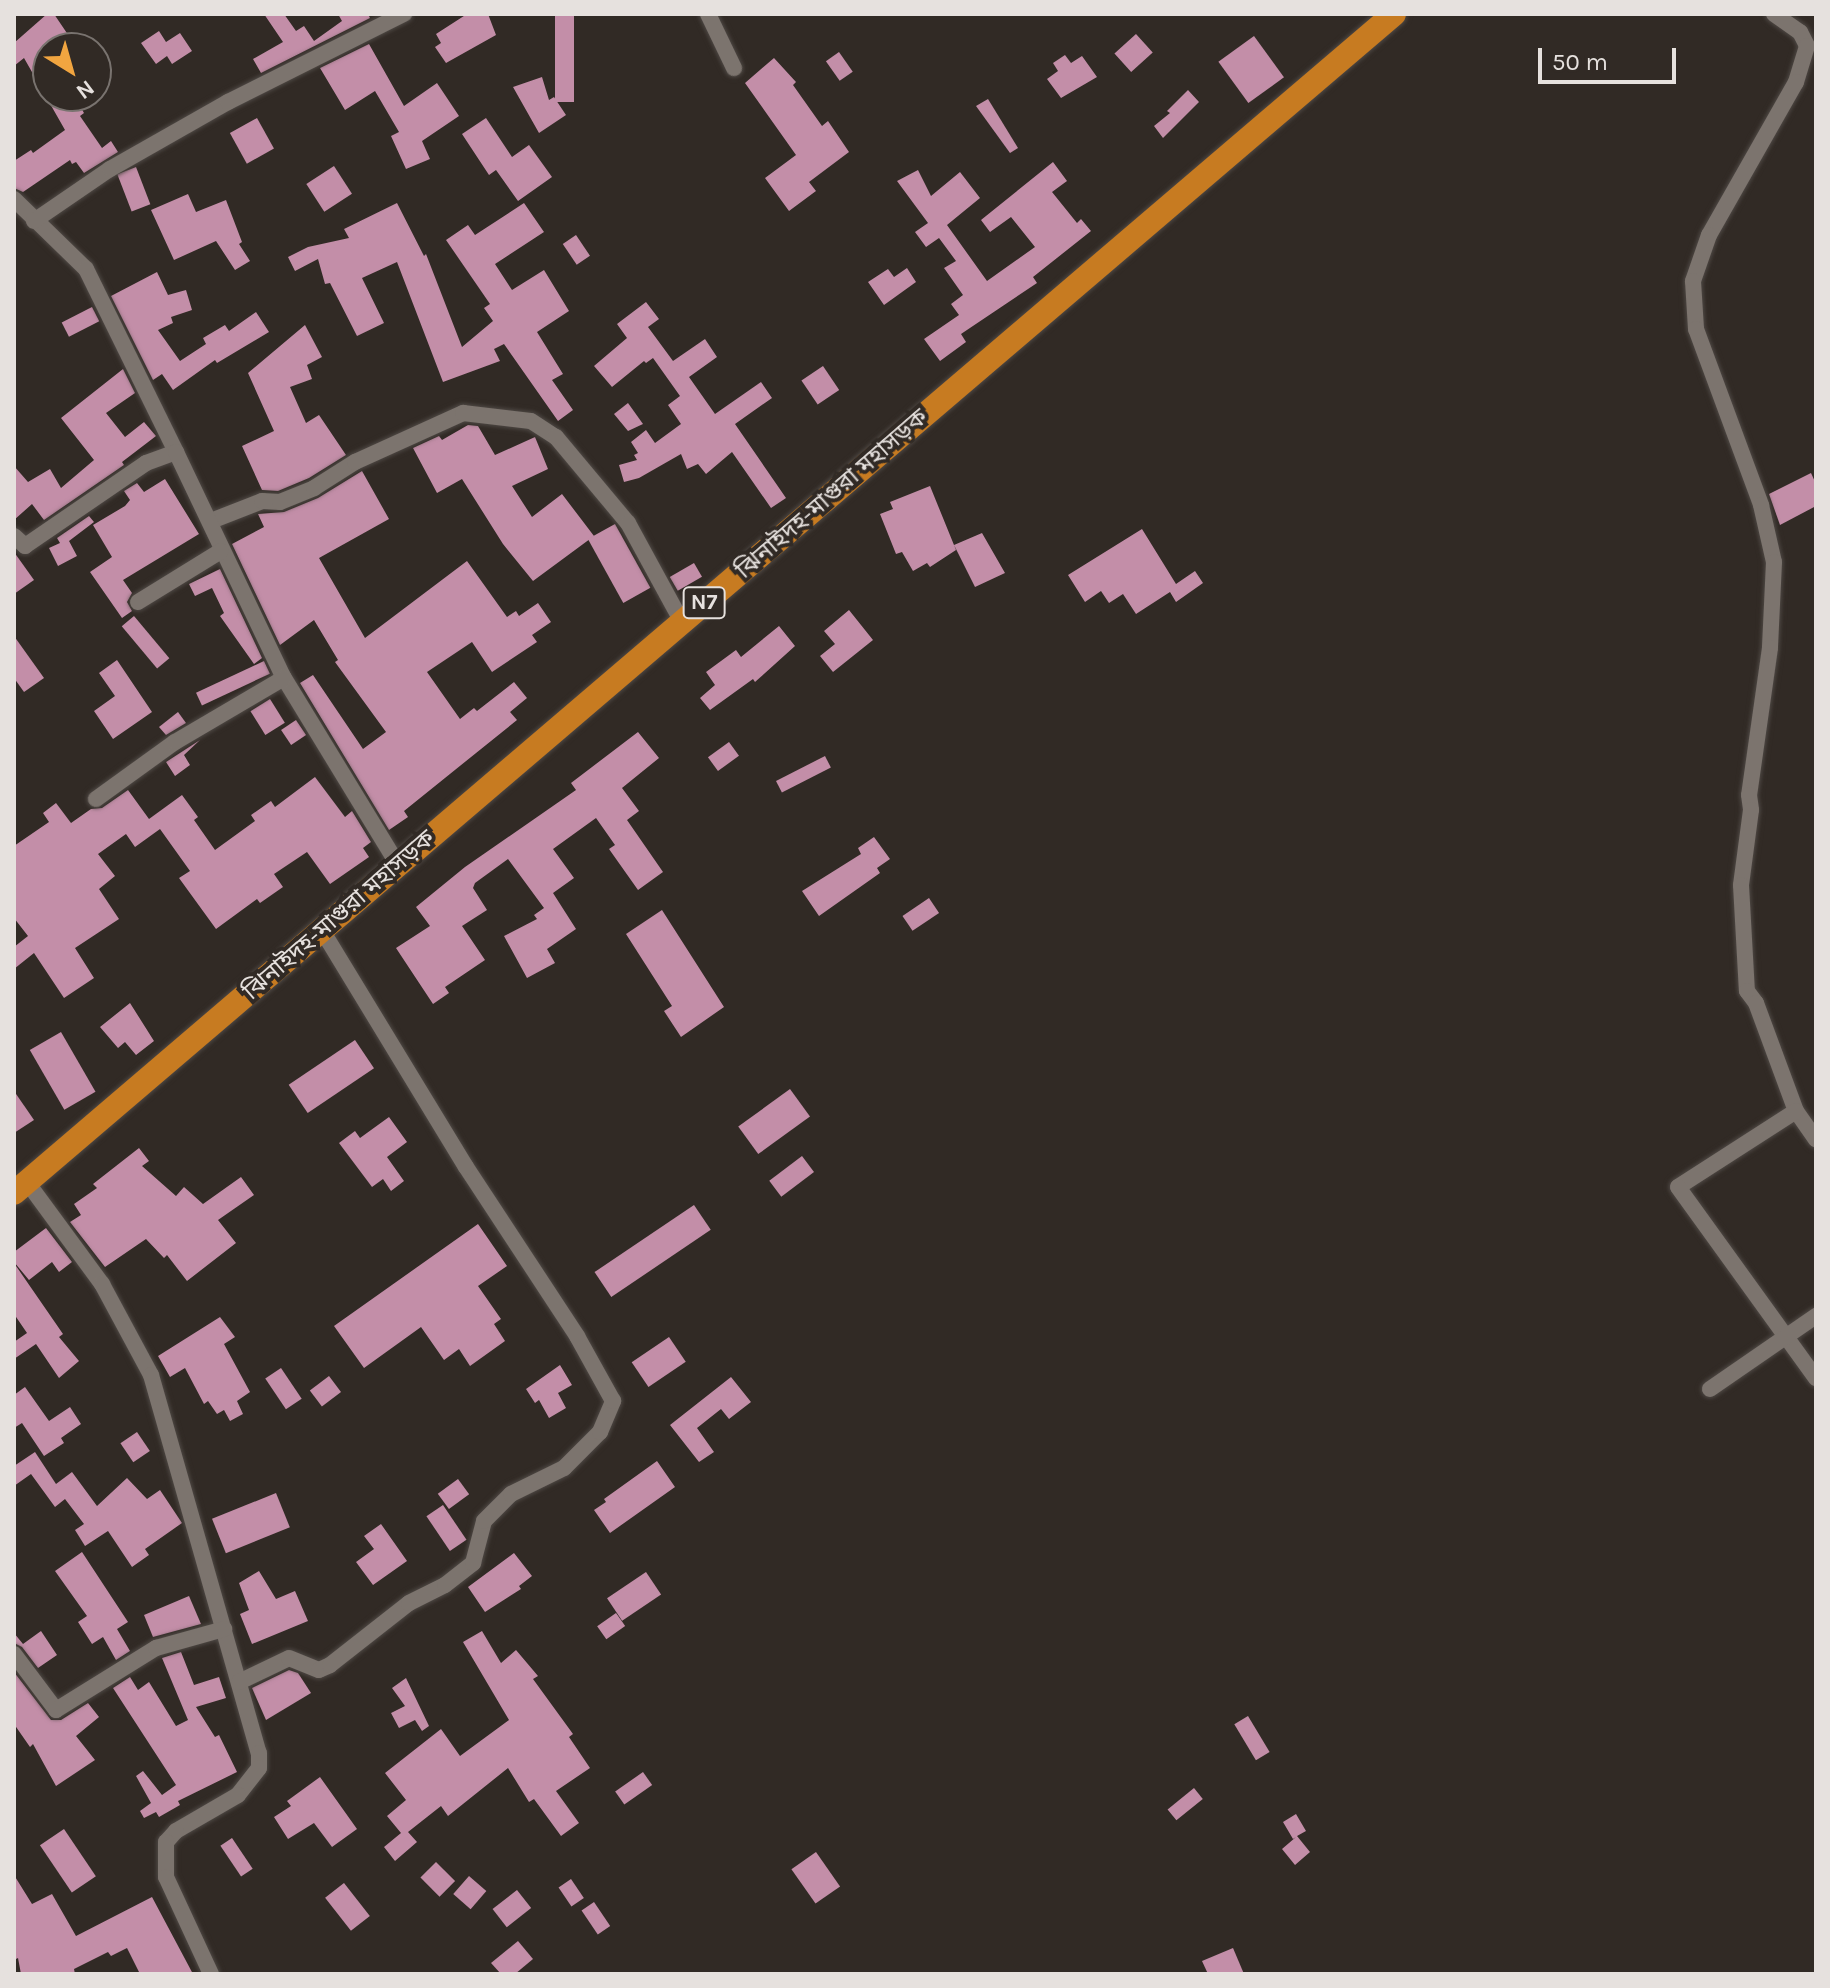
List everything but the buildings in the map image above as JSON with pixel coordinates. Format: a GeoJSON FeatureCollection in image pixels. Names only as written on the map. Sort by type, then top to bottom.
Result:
{"type":"FeatureCollection","features":[{"type":"Feature","properties":{"kind":"highway","name":"ঝিনাইদহ-মাগুরা মহাসড়ক"},"geometry":{"type":"LineString","coordinates":[[21,1187],[1394,14]]}},
{"type":"Feature","properties":{"kind":"street"},"geometry":{"type":"LineString","coordinates":[[34,221],[110,169],[228,102],[404,14]]}},
{"type":"Feature","properties":{"kind":"street"},"geometry":{"type":"LineString","coordinates":[[708,14],[734,68]]}},
{"type":"Feature","properties":{"kind":"street"},"geometry":{"type":"LineString","coordinates":[[1774,14],[1800,32],[1807,46],[1796,82],[1709,235],[1693,281],[1696,329],[1761,505],[1774,562],[1770,648],[1749,795],[1751,810],[1741,885],[1747,991],[1756,1003],[1796,1111],[1816,1140]]}},
{"type":"Feature","properties":{"kind":"street"},"geometry":{"type":"LineString","coordinates":[[14,199],[86,269],[211,521],[221,551],[284,678],[398,865]]}},
{"type":"Feature","properties":{"kind":"street"},"geometry":{"type":"LineString","coordinates":[[211,521],[262,501],[280,502],[314,488],[355,462],[463,413],[531,421],[556,437],[628,523],[682,622]]}},
{"type":"Feature","properties":{"kind":"street"},"geometry":{"type":"LineString","coordinates":[[14,536],[25,546],[146,463],[176,452]]}},
{"type":"Feature","properties":{"kind":"street"},"geometry":{"type":"LineString","coordinates":[[138,602],[221,551]]}},
{"type":"Feature","properties":{"kind":"street"},"geometry":{"type":"LineString","coordinates":[[96,799],[175,742],[284,678]]}},
{"type":"Feature","properties":{"kind":"street"},"geometry":{"type":"LineString","coordinates":[[239,1682],[289,1658],[319,1670],[330,1665],[409,1603],[445,1585],[473,1563],[484,1521],[511,1494],[564,1468],[600,1432],[613,1401],[577,1336],[466,1167],[322,930]]}},
{"type":"Feature","properties":{"kind":"street"},"geometry":{"type":"LineString","coordinates":[[1796,1111],[1678,1187],[1816,1378]]}},
{"type":"Feature","properties":{"kind":"street"},"geometry":{"type":"LineString","coordinates":[[21,1187],[102,1284],[151,1375],[259,1753],[259,1768],[238,1795],[176,1831],[166,1842],[163,1857],[166,1877],[180,1915],[211,1974]]}},
{"type":"Feature","properties":{"kind":"street"},"geometry":{"type":"LineString","coordinates":[[1710,1389],[1816,1316]]}},
{"type":"Feature","properties":{"kind":"street"},"geometry":{"type":"LineString","coordinates":[[14,1654],[56,1710],[156,1648],[224,1629]]}}]}
